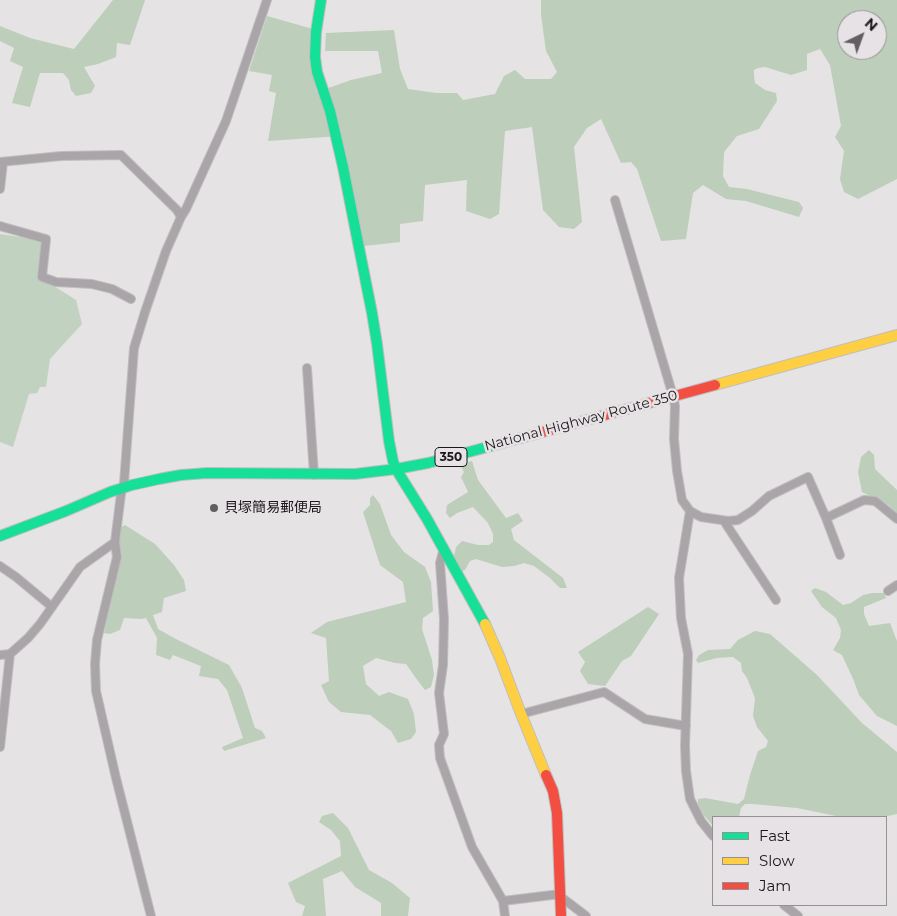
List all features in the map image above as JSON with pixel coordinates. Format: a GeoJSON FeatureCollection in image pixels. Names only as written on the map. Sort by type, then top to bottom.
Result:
{"type":"FeatureCollection","features":[{"type":"Feature","properties":{"kind":"main road"},"geometry":{"type":"LineString","coordinates":[[321,0],[316,32],[315,57],[317,72],[330,111],[343,166],[372,313],[393,461],[444,548],[483,620],[553,791],[557,813],[561,916]]}},
{"type":"Feature","properties":{"kind":"main road","name":"National Highway Route 350"},"geometry":{"type":"LineString","coordinates":[[0,536],[122,488],[166,478],[207,474],[355,474],[396,469],[446,459],[897,335]]}},
{"type":"Feature","properties":{"kind":"street"},"geometry":{"type":"LineString","coordinates":[[151,916],[96,692],[94,664],[97,640],[118,556],[115,542],[124,483],[134,348],[166,251],[226,121],[267,0]]}},
{"type":"Feature","properties":{"kind":"street"},"geometry":{"type":"LineString","coordinates":[[0,189],[2,162],[61,156],[121,155],[182,217]]}},
{"type":"Feature","properties":{"kind":"street"},"geometry":{"type":"LineString","coordinates":[[614,200],[673,396],[675,406],[674,439],[682,500],[690,511],[700,516],[728,521],[738,520],[770,496],[808,477],[840,555]]}},
{"type":"Feature","properties":{"kind":"street"},"geometry":{"type":"LineString","coordinates":[[0,226],[46,239],[42,277],[56,282],[92,284],[112,289],[131,299]]}},
{"type":"Feature","properties":{"kind":"street"},"geometry":{"type":"LineString","coordinates":[[307,368],[314,475]]}},
{"type":"Feature","properties":{"kind":"street"},"geometry":{"type":"LineString","coordinates":[[826,518],[864,500],[875,500],[897,519]]}},
{"type":"Feature","properties":{"kind":"street"},"geometry":{"type":"LineString","coordinates":[[690,511],[679,578],[681,618],[688,654],[686,771],[690,799],[701,821],[712,835]]}},
{"type":"Feature","properties":{"kind":"street"},"geometry":{"type":"LineString","coordinates":[[724,520],[776,600]]}},
{"type":"Feature","properties":{"kind":"street"},"geometry":{"type":"LineString","coordinates":[[0,655],[10,654],[28,638],[80,567],[115,542]]}},
{"type":"Feature","properties":{"kind":"street"},"geometry":{"type":"LineString","coordinates":[[444,548],[440,563],[444,618],[443,665],[439,693],[444,734],[439,745],[440,758],[472,847],[503,901],[505,916]]}},
{"type":"Feature","properties":{"kind":"street"},"geometry":{"type":"LineString","coordinates":[[0,566],[52,607]]}},
{"type":"Feature","properties":{"kind":"street"},"geometry":{"type":"LineString","coordinates":[[888,591],[897,585]]}},
{"type":"Feature","properties":{"kind":"street"},"geometry":{"type":"LineString","coordinates":[[0,747],[10,654]]}},
{"type":"Feature","properties":{"kind":"street"},"geometry":{"type":"LineString","coordinates":[[521,714],[604,692],[645,719],[686,726]]}},
{"type":"Feature","properties":{"kind":"street"},"geometry":{"type":"LineString","coordinates":[[503,901],[560,896],[586,916]]}},
{"type":"Feature","properties":{"kind":"street"},"geometry":{"type":"LineString","coordinates":[[785,906],[798,916]]}},
{"type":"Feature","properties":{"kind":"green space"},"geometry":{"type":"Polygon","coordinates":[[[113,0],[145,0],[130,45],[117,43],[116,57],[84,67],[95,86],[91,93],[76,96],[71,90],[69,80],[63,73],[40,73],[30,107],[12,103],[23,67],[10,61],[14,48],[0,41],[0,26],[30,38],[74,49],[113,0]]]}},
{"type":"Feature","properties":{"kind":"green space"},"geometry":{"type":"Polygon","coordinates":[[[541,0],[897,0],[897,179],[858,199],[844,192],[840,179],[844,151],[835,137],[841,126],[830,65],[820,49],[807,54],[807,70],[791,75],[765,67],[754,70],[755,83],[765,90],[776,93],[777,101],[759,129],[737,136],[724,152],[723,176],[729,187],[747,189],[799,202],[803,208],[799,217],[746,201],[726,199],[703,185],[693,193],[686,239],[661,241],[637,169],[631,162],[621,163],[601,119],[587,128],[574,147],[582,222],[574,229],[559,227],[543,210],[532,127],[505,131],[499,214],[490,219],[466,211],[467,180],[425,185],[423,221],[400,224],[400,242],[364,246],[340,136],[268,141],[276,93],[269,91],[272,75],[249,71],[267,16],[313,29],[312,69],[317,92],[351,80],[382,73],[378,51],[325,51],[326,33],[394,30],[400,69],[408,89],[436,93],[457,93],[463,100],[495,94],[504,76],[515,70],[525,79],[551,79],[557,72],[546,51],[541,0]]]}},
{"type":"Feature","properties":{"kind":"green space"},"geometry":{"type":"Polygon","coordinates":[[[0,234],[40,240],[43,243],[38,276],[76,300],[82,324],[50,359],[46,387],[40,387],[37,393],[29,394],[13,447],[0,442],[0,234]]]}},
{"type":"Feature","properties":{"kind":"green space"},"geometry":{"type":"Polygon","coordinates":[[[869,450],[874,455],[875,469],[897,490],[897,513],[888,505],[862,492],[858,472],[861,457],[869,450]]]}},
{"type":"Feature","properties":{"kind":"green space"},"geometry":{"type":"Polygon","coordinates":[[[472,461],[478,480],[506,518],[518,513],[523,521],[511,529],[514,540],[563,578],[567,588],[560,588],[534,566],[524,563],[502,567],[476,559],[470,561],[465,570],[462,571],[454,556],[456,547],[462,541],[478,545],[489,545],[493,542],[493,534],[488,523],[473,507],[450,518],[446,513],[447,505],[468,492],[461,477],[464,472],[460,464],[472,461]]]}},
{"type":"Feature","properties":{"kind":"green space"},"geometry":{"type":"Polygon","coordinates":[[[373,495],[380,504],[391,535],[404,552],[425,567],[431,582],[433,611],[423,618],[422,629],[432,660],[434,675],[431,687],[425,690],[406,664],[376,658],[363,666],[366,684],[379,696],[389,692],[408,699],[414,714],[416,732],[411,739],[398,743],[391,731],[370,715],[341,712],[329,702],[321,685],[329,681],[326,638],[311,633],[327,622],[406,602],[403,582],[380,565],[363,512],[370,505],[370,498],[373,495]]]}},
{"type":"Feature","properties":{"kind":"green space"},"geometry":{"type":"Polygon","coordinates":[[[125,525],[155,544],[174,565],[184,580],[186,591],[164,598],[162,612],[153,615],[158,629],[229,665],[242,688],[255,728],[262,731],[266,738],[224,751],[222,747],[243,738],[227,690],[218,679],[199,676],[201,666],[173,655],[170,660],[156,655],[157,638],[146,618],[124,618],[120,630],[110,634],[104,633],[122,555],[119,542],[120,528],[125,525]]]}},
{"type":"Feature","properties":{"kind":"green space"},"geometry":{"type":"Polygon","coordinates":[[[815,588],[826,592],[843,605],[851,603],[863,595],[884,593],[886,598],[864,607],[864,614],[869,626],[890,623],[897,641],[897,726],[877,716],[859,695],[842,655],[833,650],[840,638],[841,630],[836,618],[822,607],[811,591],[815,588]]]}},
{"type":"Feature","properties":{"kind":"green space"},"geometry":{"type":"Polygon","coordinates":[[[648,607],[659,614],[631,656],[622,661],[605,686],[588,684],[580,671],[585,662],[578,652],[648,607]]]}},
{"type":"Feature","properties":{"kind":"green space"},"geometry":{"type":"Polygon","coordinates":[[[755,631],[770,634],[817,675],[862,723],[897,752],[897,814],[887,816],[836,816],[797,808],[745,804],[741,808],[739,816],[712,816],[712,825],[703,814],[698,804],[698,799],[705,798],[738,804],[744,799],[758,751],[766,747],[768,741],[757,727],[753,716],[755,698],[742,671],[741,663],[733,657],[717,658],[698,663],[696,660],[699,655],[708,650],[730,649],[738,640],[755,631]]]}},
{"type":"Feature","properties":{"kind":"green space"},"geometry":{"type":"Polygon","coordinates":[[[333,813],[348,828],[369,870],[392,883],[410,898],[408,916],[381,916],[381,903],[355,887],[342,871],[323,879],[326,916],[302,916],[305,906],[296,902],[288,883],[341,856],[340,841],[331,830],[319,822],[322,816],[333,813]]]}},
{"type":"Feature","properties":{"kind":"traffic: fast"},"geometry":{"type":"LineString","coordinates":[[321,0],[316,32],[315,57],[317,72],[330,111],[343,167],[372,313],[393,461],[485,624]]}},
{"type":"Feature","properties":{"kind":"traffic: fast"},"geometry":{"type":"LineString","coordinates":[[0,536],[110,492],[159,479],[207,473],[355,474],[428,463],[528,436]]}},
{"type":"Feature","properties":{"kind":"traffic: slow"},"geometry":{"type":"LineString","coordinates":[[715,385],[897,335]]}},
{"type":"Feature","properties":{"kind":"traffic: slow"},"geometry":{"type":"LineString","coordinates":[[485,624],[546,775]]}},
{"type":"Feature","properties":{"kind":"traffic: jam"},"geometry":{"type":"LineString","coordinates":[[528,436],[715,385]]}},
{"type":"Feature","properties":{"kind":"traffic: jam"},"geometry":{"type":"LineString","coordinates":[[546,775],[553,791],[557,813],[561,916]]}},
{"type":"Feature","properties":{"kind":"place","name":"貝塚簡易郵便局"},"geometry":{"type":"Point","coordinates":[214,508]}}]}
